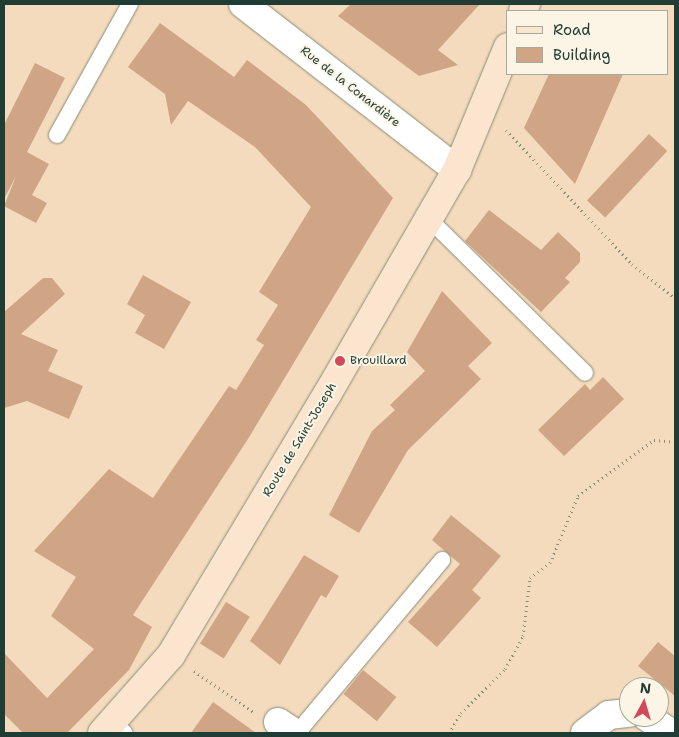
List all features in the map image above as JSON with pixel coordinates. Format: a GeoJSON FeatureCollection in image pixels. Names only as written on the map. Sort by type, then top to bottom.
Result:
{"type":"FeatureCollection","features":[{"type":"Feature","properties":{"kind":"street","name":"Rue de la Conardière"},"geometry":{"type":"LineString","coordinates":[[243,4],[457,170]]}},
{"type":"Feature","properties":{"kind":"street","name":"Route de Saint-Joseph"},"geometry":{"type":"LineString","coordinates":[[113,730],[171,655],[429,219],[457,170],[507,48]]}},
{"type":"Feature","properties":{"kind":"street"},"geometry":{"type":"LineString","coordinates":[[585,733],[609,715],[619,714]]}},
{"type":"Feature","properties":{"kind":"lane"},"geometry":{"type":"LineString","coordinates":[[56,135],[130,4]]}},
{"type":"Feature","properties":{"kind":"lane"},"geometry":{"type":"LineString","coordinates":[[429,219],[585,373]]}},
{"type":"Feature","properties":{"kind":"lane"},"geometry":{"type":"LineString","coordinates":[[290,730],[442,560]]}},
{"type":"Feature","properties":{"kind":"path"},"geometry":{"type":"LineString","coordinates":[[482,106],[632,264],[675,298]]}},
{"type":"Feature","properties":{"kind":"path"},"geometry":{"type":"LineString","coordinates":[[449,733],[461,713],[505,669],[518,645],[530,578],[550,563],[578,496],[654,440],[675,442]]}},
{"type":"Feature","properties":{"kind":"path"},"geometry":{"type":"LineString","coordinates":[[171,655],[257,715],[290,730]]}},
{"type":"Feature","properties":{"kind":"building"},"geometry":{"type":"Polygon","coordinates":[[[351,4],[480,4],[438,50],[458,65],[419,76],[338,16],[351,4]]]}},
{"type":"Feature","properties":{"kind":"building"},"geometry":{"type":"Polygon","coordinates":[[[160,23],[234,77],[247,60],[306,105],[393,198],[248,439],[133,615],[152,627],[129,670],[67,733],[23,733],[4,714],[4,653],[47,698],[94,649],[51,616],[76,577],[34,551],[109,469],[153,498],[229,386],[236,390],[264,345],[256,340],[278,305],[259,292],[311,207],[255,147],[188,101],[171,125],[165,94],[128,67],[160,23]]]}},
{"type":"Feature","properties":{"kind":"building"},"geometry":{"type":"Polygon","coordinates":[[[35,63],[65,78],[27,152],[49,164],[32,195],[47,203],[36,223],[4,206],[16,176],[4,199],[4,125],[35,63]]]}},
{"type":"Feature","properties":{"kind":"building"},"geometry":{"type":"Polygon","coordinates":[[[549,75],[623,75],[575,184],[524,128],[549,75]]]}},
{"type":"Feature","properties":{"kind":"building"},"geometry":{"type":"Polygon","coordinates":[[[649,134],[667,151],[605,218],[587,201],[649,134]]]}},
{"type":"Feature","properties":{"kind":"building"},"geometry":{"type":"Polygon","coordinates":[[[489,210],[541,250],[558,232],[580,253],[580,262],[565,278],[570,282],[541,312],[465,241],[489,210]]]}},
{"type":"Feature","properties":{"kind":"building"},"geometry":{"type":"Polygon","coordinates":[[[143,275],[191,302],[164,349],[135,333],[145,315],[127,304],[143,275]]]}},
{"type":"Feature","properties":{"kind":"building"},"geometry":{"type":"Polygon","coordinates":[[[43,278],[52,278],[65,294],[21,334],[58,350],[48,371],[83,386],[69,419],[27,401],[4,408],[4,312],[43,278]]]}},
{"type":"Feature","properties":{"kind":"building"},"geometry":{"type":"Polygon","coordinates":[[[442,291],[492,343],[468,366],[481,379],[408,450],[359,533],[329,515],[372,431],[395,410],[390,405],[425,371],[407,352],[442,291]]]}},
{"type":"Feature","properties":{"kind":"building"},"geometry":{"type":"Polygon","coordinates":[[[603,377],[624,399],[564,456],[538,430],[585,384],[590,390],[603,377]]]}},
{"type":"Feature","properties":{"kind":"building"},"geometry":{"type":"Polygon","coordinates":[[[451,515],[501,556],[472,590],[481,598],[437,647],[408,622],[460,564],[432,540],[451,515]]]}},
{"type":"Feature","properties":{"kind":"building"},"geometry":{"type":"Polygon","coordinates":[[[304,555],[339,576],[326,598],[321,595],[280,665],[250,641],[304,555]]]}},
{"type":"Feature","properties":{"kind":"building"},"geometry":{"type":"Polygon","coordinates":[[[226,602],[250,617],[224,658],[200,644],[226,602]]]}},
{"type":"Feature","properties":{"kind":"building"},"geometry":{"type":"Polygon","coordinates":[[[658,642],[675,656],[675,696],[669,691],[669,677],[652,677],[638,666],[658,642]]]}},
{"type":"Feature","properties":{"kind":"building"},"geometry":{"type":"Polygon","coordinates":[[[363,670],[396,697],[377,721],[343,694],[363,670]]]}},
{"type":"Feature","properties":{"kind":"building"},"geometry":{"type":"Polygon","coordinates":[[[213,702],[256,733],[191,733],[213,702]]]}},
{"type":"Feature","properties":{"kind":"place","name":"Brouillard"},"geometry":{"type":"Point","coordinates":[340,361]}}]}
